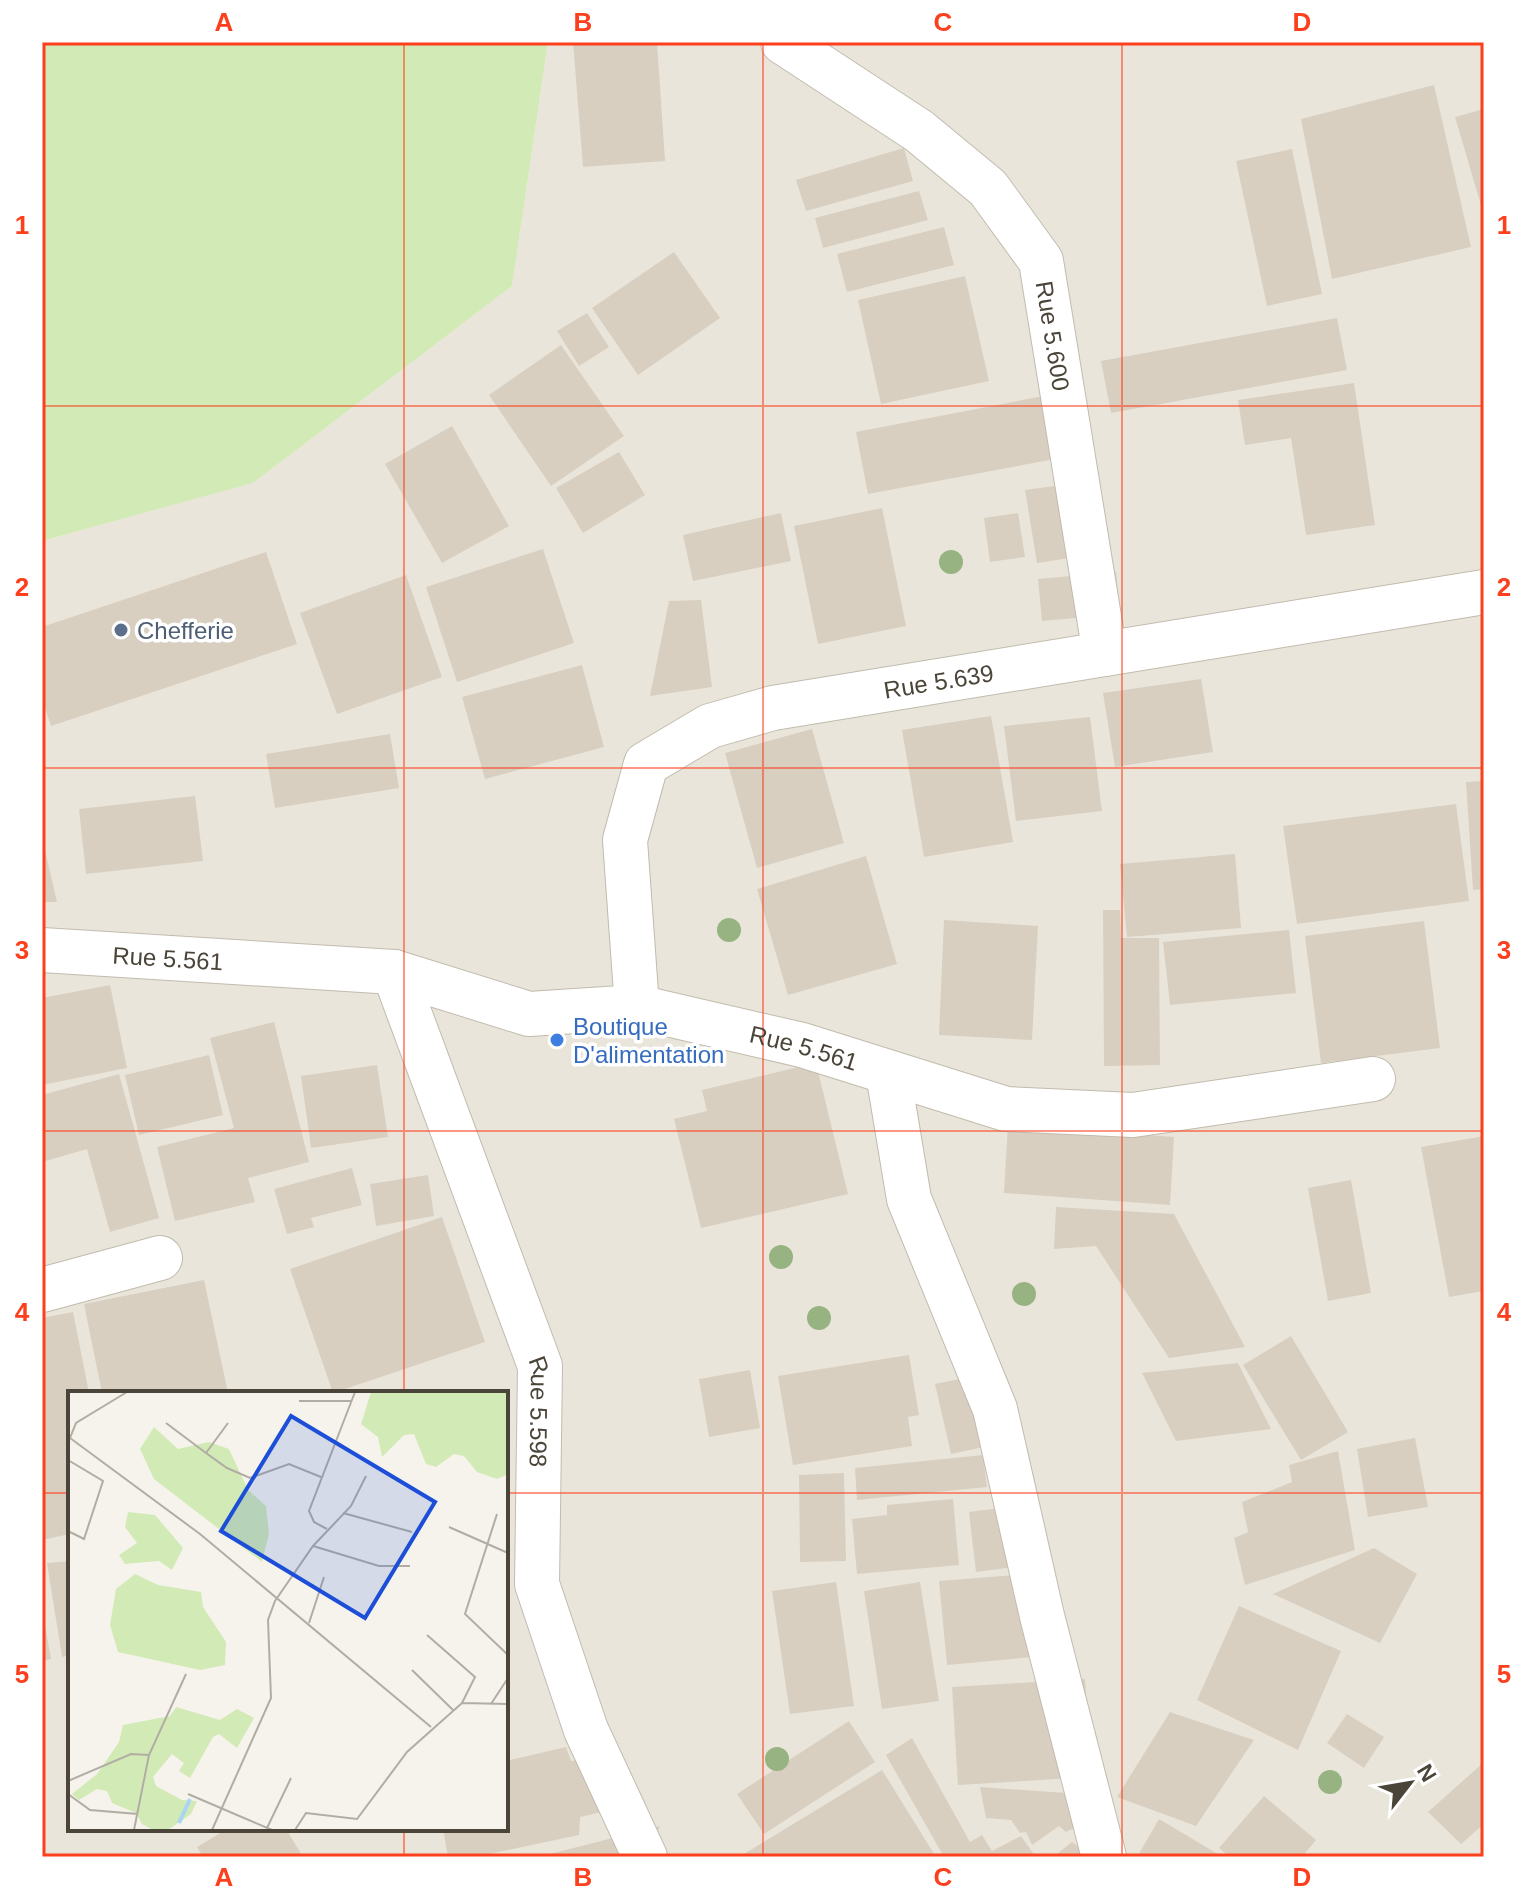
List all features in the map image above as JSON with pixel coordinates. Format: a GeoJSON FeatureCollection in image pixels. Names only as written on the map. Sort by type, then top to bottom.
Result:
{"type":"FeatureCollection","features":[{"type":"Feature","properties":{"kind":"street","name":"Rue 5.600"},"geometry":{"type":"LineString","coordinates":[[783,42],[919,131],[988,188],[1041,261],[1105,654]]}},
{"type":"Feature","properties":{"kind":"street","name":"Rue 5.639"},"geometry":{"type":"LineString","coordinates":[[637,1007],[625,840],[646,764],[710,726],[773,708],[1484,592]]}},
{"type":"Feature","properties":{"kind":"street","name":"Rue 5.561"},"geometry":{"type":"LineString","coordinates":[[42,950],[394,972],[529,1014],[637,1007],[802,1045],[1006,1109],[1133,1115],[1373,1079]]}},
{"type":"Feature","properties":{"kind":"street","name":"Rue 5.598"},"geometry":{"type":"LineString","coordinates":[[394,972],[540,1366],[537,1584],[586,1730],[645,1857]]}},
{"type":"Feature","properties":{"kind":"street"},"geometry":{"type":"LineString","coordinates":[[888,1073],[909,1199],[995,1409],[1042,1616],[1104,1857]]}},
{"type":"Feature","properties":{"kind":"street"},"geometry":{"type":"LineString","coordinates":[[42,1290],[160,1258]]}},
{"type":"Feature","properties":{"kind":"shaded area"},"geometry":{"type":"Polygon","coordinates":[[[548,42],[1484,42],[1484,1857],[42,1857],[42,541],[253,483],[512,286],[548,42]]]}},
{"type":"Feature","properties":{"kind":"green space"},"geometry":{"type":"Polygon","coordinates":[[[42,42],[548,42],[512,286],[253,483],[42,541],[42,42]]]}},
{"type":"Feature","properties":{"kind":"building"},"geometry":{"type":"Polygon","coordinates":[[[573,42],[657,42],[665,161],[583,167],[573,42]]]}},
{"type":"Feature","properties":{"kind":"building"},"geometry":{"type":"Polygon","coordinates":[[[1434,85],[1471,247],[1332,279],[1301,119],[1434,85]]]}},
{"type":"Feature","properties":{"kind":"building"},"geometry":{"type":"Polygon","coordinates":[[[1484,109],[1484,212],[1483,212],[1455,117],[1484,109]]]}},
{"type":"Feature","properties":{"kind":"building"},"geometry":{"type":"Polygon","coordinates":[[[904,148],[913,181],[806,211],[796,180],[904,148]]]}},
{"type":"Feature","properties":{"kind":"building"},"geometry":{"type":"Polygon","coordinates":[[[1292,149],[1322,294],[1267,306],[1236,161],[1292,149]]]}},
{"type":"Feature","properties":{"kind":"building"},"geometry":{"type":"Polygon","coordinates":[[[919,191],[928,220],[823,248],[815,218],[919,191]]]}},
{"type":"Feature","properties":{"kind":"building"},"geometry":{"type":"Polygon","coordinates":[[[944,227],[954,265],[847,292],[837,254],[944,227]]]}},
{"type":"Feature","properties":{"kind":"building"},"geometry":{"type":"Polygon","coordinates":[[[674,252],[720,318],[638,375],[592,308],[674,252]]]}},
{"type":"Feature","properties":{"kind":"building"},"geometry":{"type":"Polygon","coordinates":[[[965,276],[989,381],[881,404],[858,300],[965,276]]]}},
{"type":"Feature","properties":{"kind":"building"},"geometry":{"type":"Polygon","coordinates":[[[587,313],[609,347],[579,366],[557,331],[587,313]]]}},
{"type":"Feature","properties":{"kind":"building"},"geometry":{"type":"Polygon","coordinates":[[[1337,318],[1347,370],[1111,413],[1101,361],[1337,318]]]}},
{"type":"Feature","properties":{"kind":"building"},"geometry":{"type":"Polygon","coordinates":[[[561,345],[624,436],[551,486],[489,395],[561,345]]]}},
{"type":"Feature","properties":{"kind":"building"},"geometry":{"type":"Polygon","coordinates":[[[1354,383],[1375,525],[1306,535],[1291,438],[1245,445],[1238,400],[1354,383]]]}},
{"type":"Feature","properties":{"kind":"building"},"geometry":{"type":"Polygon","coordinates":[[[1075,390],[1087,453],[868,494],[856,432],[1075,390]]]}},
{"type":"Feature","properties":{"kind":"building"},"geometry":{"type":"Polygon","coordinates":[[[452,426],[509,526],[442,563],[385,464],[452,426]]]}},
{"type":"Feature","properties":{"kind":"building"},"geometry":{"type":"Polygon","coordinates":[[[619,452],[645,495],[583,533],[556,488],[619,452]]]}},
{"type":"Feature","properties":{"kind":"building"},"geometry":{"type":"Polygon","coordinates":[[[1091,481],[1102,553],[1037,563],[1025,490],[1091,481]]]}},
{"type":"Feature","properties":{"kind":"building"},"geometry":{"type":"Polygon","coordinates":[[[882,508],[906,626],[818,644],[794,526],[882,508]]]}},
{"type":"Feature","properties":{"kind":"building"},"geometry":{"type":"Polygon","coordinates":[[[781,513],[791,561],[693,581],[683,535],[781,513]]]}},
{"type":"Feature","properties":{"kind":"building"},"geometry":{"type":"Polygon","coordinates":[[[1018,513],[1025,557],[990,562],[984,518],[1018,513]]]}},
{"type":"Feature","properties":{"kind":"building"},"geometry":{"type":"Polygon","coordinates":[[[543,549],[574,643],[457,682],[426,587],[543,549]]]}},
{"type":"Feature","properties":{"kind":"building"},"geometry":{"type":"Polygon","coordinates":[[[266,552],[297,644],[51,726],[42,699],[42,627],[266,552]]]}},
{"type":"Feature","properties":{"kind":"building"},"geometry":{"type":"Polygon","coordinates":[[[1116,572],[1120,614],[1042,621],[1038,579],[1116,572]]]}},
{"type":"Feature","properties":{"kind":"building"},"geometry":{"type":"Polygon","coordinates":[[[406,575],[442,677],[337,714],[300,613],[406,575]]]}},
{"type":"Feature","properties":{"kind":"building"},"geometry":{"type":"Polygon","coordinates":[[[701,600],[712,687],[650,696],[669,601],[701,600]]]}},
{"type":"Feature","properties":{"kind":"building"},"geometry":{"type":"Polygon","coordinates":[[[582,665],[604,747],[485,779],[462,697],[582,665]]]}},
{"type":"Feature","properties":{"kind":"building"},"geometry":{"type":"Polygon","coordinates":[[[1201,679],[1213,752],[1115,767],[1103,693],[1201,679]]]}},
{"type":"Feature","properties":{"kind":"building"},"geometry":{"type":"Polygon","coordinates":[[[991,716],[1013,842],[924,857],[902,730],[991,716]]]}},
{"type":"Feature","properties":{"kind":"building"},"geometry":{"type":"Polygon","coordinates":[[[1090,717],[1102,811],[1016,821],[1004,726],[1090,717]]]}},
{"type":"Feature","properties":{"kind":"building"},"geometry":{"type":"Polygon","coordinates":[[[812,729],[844,843],[757,868],[725,753],[812,729]]]}},
{"type":"Feature","properties":{"kind":"building"},"geometry":{"type":"Polygon","coordinates":[[[390,734],[399,788],[275,808],[266,754],[390,734]]]}},
{"type":"Feature","properties":{"kind":"building"},"geometry":{"type":"Polygon","coordinates":[[[1484,781],[1484,889],[1473,890],[1466,782],[1484,781]]]}},
{"type":"Feature","properties":{"kind":"building"},"geometry":{"type":"Polygon","coordinates":[[[195,796],[203,861],[86,874],[79,809],[195,796]]]}},
{"type":"Feature","properties":{"kind":"building"},"geometry":{"type":"Polygon","coordinates":[[[1456,804],[1469,901],[1297,924],[1283,826],[1456,804]]]}},
{"type":"Feature","properties":{"kind":"building"},"geometry":{"type":"Polygon","coordinates":[[[43,842],[57,902],[42,902],[43,842]]]}},
{"type":"Feature","properties":{"kind":"building"},"geometry":{"type":"Polygon","coordinates":[[[1235,854],[1241,928],[1127,937],[1120,864],[1235,854]]]}},
{"type":"Feature","properties":{"kind":"building"},"geometry":{"type":"Polygon","coordinates":[[[866,856],[897,964],[788,995],[757,889],[866,856]]]}},
{"type":"Feature","properties":{"kind":"building"},"geometry":{"type":"Polygon","coordinates":[[[1103,910],[1120,910],[1121,938],[1159,938],[1160,1065],[1104,1066],[1103,910]]]}},
{"type":"Feature","properties":{"kind":"building"},"geometry":{"type":"Polygon","coordinates":[[[944,920],[1038,926],[1032,1040],[939,1035],[944,920]]]}},
{"type":"Feature","properties":{"kind":"building"},"geometry":{"type":"Polygon","coordinates":[[[1424,921],[1440,1048],[1321,1063],[1305,936],[1424,921]]]}},
{"type":"Feature","properties":{"kind":"building"},"geometry":{"type":"Polygon","coordinates":[[[1289,930],[1296,993],[1170,1005],[1163,942],[1289,930]]]}},
{"type":"Feature","properties":{"kind":"building"},"geometry":{"type":"Polygon","coordinates":[[[110,985],[127,1068],[42,1085],[42,998],[110,985]]]}},
{"type":"Feature","properties":{"kind":"building"},"geometry":{"type":"Polygon","coordinates":[[[274,1022],[309,1162],[248,1178],[255,1202],[175,1221],[157,1147],[234,1128],[210,1038],[274,1022]]]}},
{"type":"Feature","properties":{"kind":"building"},"geometry":{"type":"Polygon","coordinates":[[[209,1055],[223,1115],[139,1135],[125,1075],[209,1055]]]}},
{"type":"Feature","properties":{"kind":"building"},"geometry":{"type":"Polygon","coordinates":[[[816,1063],[848,1194],[701,1228],[674,1119],[707,1111],[702,1090],[816,1063]]]}},
{"type":"Feature","properties":{"kind":"building"},"geometry":{"type":"Polygon","coordinates":[[[377,1065],[388,1137],[311,1148],[301,1076],[377,1065]]]}},
{"type":"Feature","properties":{"kind":"building"},"geometry":{"type":"Polygon","coordinates":[[[119,1074],[159,1218],[110,1232],[87,1149],[42,1162],[42,1095],[119,1074]]]}},
{"type":"Feature","properties":{"kind":"building"},"geometry":{"type":"Polygon","coordinates":[[[1008,1124],[1174,1137],[1170,1205],[1004,1193],[1008,1124]]]}},
{"type":"Feature","properties":{"kind":"building"},"geometry":{"type":"Polygon","coordinates":[[[1484,1136],[1484,1291],[1449,1297],[1421,1147],[1484,1136]]]}},
{"type":"Feature","properties":{"kind":"building"},"geometry":{"type":"Polygon","coordinates":[[[352,1168],[362,1205],[311,1218],[314,1227],[287,1234],[274,1189],[352,1168]]]}},
{"type":"Feature","properties":{"kind":"building"},"geometry":{"type":"Polygon","coordinates":[[[428,1175],[434,1216],[376,1226],[370,1184],[428,1175]]]}},
{"type":"Feature","properties":{"kind":"building"},"geometry":{"type":"Polygon","coordinates":[[[1351,1180],[1371,1293],[1328,1301],[1308,1188],[1351,1180]]]}},
{"type":"Feature","properties":{"kind":"building"},"geometry":{"type":"Polygon","coordinates":[[[1056,1207],[1174,1214],[1245,1347],[1169,1358],[1096,1246],[1054,1249],[1056,1207]]]}},
{"type":"Feature","properties":{"kind":"building"},"geometry":{"type":"Polygon","coordinates":[[[442,1217],[485,1342],[332,1391],[290,1269],[442,1217]]]}},
{"type":"Feature","properties":{"kind":"building"},"geometry":{"type":"Polygon","coordinates":[[[204,1280],[228,1391],[102,1391],[84,1304],[204,1280]]]}},
{"type":"Feature","properties":{"kind":"building"},"geometry":{"type":"Polygon","coordinates":[[[73,1312],[89,1391],[68,1391],[68,1534],[42,1540],[42,1318],[73,1312]]]}},
{"type":"Feature","properties":{"kind":"building"},"geometry":{"type":"Polygon","coordinates":[[[1291,1336],[1348,1432],[1301,1460],[1243,1365],[1291,1336]]]}},
{"type":"Feature","properties":{"kind":"building"},"geometry":{"type":"Polygon","coordinates":[[[909,1355],[919,1415],[908,1417],[912,1446],[793,1465],[778,1376],[909,1355]]]}},
{"type":"Feature","properties":{"kind":"building"},"geometry":{"type":"Polygon","coordinates":[[[1238,1363],[1271,1429],[1176,1441],[1142,1373],[1238,1363]]]}},
{"type":"Feature","properties":{"kind":"building"},"geometry":{"type":"Polygon","coordinates":[[[750,1370],[760,1428],[709,1437],[699,1379],[750,1370]]]}},
{"type":"Feature","properties":{"kind":"building"},"geometry":{"type":"Polygon","coordinates":[[[1003,1370],[993,1445],[951,1454],[935,1384],[1003,1370]]]}},
{"type":"Feature","properties":{"kind":"building"},"geometry":{"type":"Polygon","coordinates":[[[1415,1438],[1428,1507],[1368,1517],[1357,1449],[1415,1438]]]}},
{"type":"Feature","properties":{"kind":"building"},"geometry":{"type":"Polygon","coordinates":[[[1338,1451],[1355,1550],[1245,1585],[1234,1538],[1248,1532],[1242,1502],[1292,1482],[1289,1465],[1338,1451]]]}},
{"type":"Feature","properties":{"kind":"building"},"geometry":{"type":"Polygon","coordinates":[[[983,1455],[987,1487],[857,1500],[855,1468],[983,1455]]]}},
{"type":"Feature","properties":{"kind":"building"},"geometry":{"type":"Polygon","coordinates":[[[844,1473],[846,1561],[800,1562],[799,1475],[844,1473]]]}},
{"type":"Feature","properties":{"kind":"building"},"geometry":{"type":"Polygon","coordinates":[[[1034,1475],[1044,1563],[976,1572],[969,1512],[1000,1508],[996,1478],[1034,1475]]]}},
{"type":"Feature","properties":{"kind":"building"},"geometry":{"type":"Polygon","coordinates":[[[953,1499],[959,1565],[857,1574],[852,1519],[887,1515],[887,1505],[953,1499]]]}},
{"type":"Feature","properties":{"kind":"building"},"geometry":{"type":"Polygon","coordinates":[[[1374,1548],[1417,1574],[1380,1643],[1273,1594],[1374,1548]]]}},
{"type":"Feature","properties":{"kind":"building"},"geometry":{"type":"Polygon","coordinates":[[[68,1561],[68,1656],[62,1657],[47,1563],[68,1561]]]}},
{"type":"Feature","properties":{"kind":"building"},"geometry":{"type":"Polygon","coordinates":[[[1026,1574],[1033,1657],[947,1665],[939,1581],[1026,1574]]]}},
{"type":"Feature","properties":{"kind":"building"},"geometry":{"type":"Polygon","coordinates":[[[836,1582],[854,1706],[790,1714],[772,1591],[836,1582]]]}},
{"type":"Feature","properties":{"kind":"building"},"geometry":{"type":"Polygon","coordinates":[[[920,1582],[939,1701],[882,1709],[864,1591],[920,1582]]]}},
{"type":"Feature","properties":{"kind":"building"},"geometry":{"type":"Polygon","coordinates":[[[1239,1606],[1341,1651],[1298,1750],[1197,1700],[1239,1606]]]}},
{"type":"Feature","properties":{"kind":"building"},"geometry":{"type":"Polygon","coordinates":[[[42,1609],[51,1659],[42,1661],[42,1609]]]}},
{"type":"Feature","properties":{"kind":"building"},"geometry":{"type":"Polygon","coordinates":[[[1085,1679],[1091,1777],[958,1785],[952,1687],[1085,1679]]]}},
{"type":"Feature","properties":{"kind":"building"},"geometry":{"type":"Polygon","coordinates":[[[1170,1712],[1254,1740],[1196,1826],[1117,1797],[1170,1712]]]}},
{"type":"Feature","properties":{"kind":"building"},"geometry":{"type":"Polygon","coordinates":[[[1347,1714],[1384,1737],[1364,1768],[1327,1743],[1347,1714]]]}},
{"type":"Feature","properties":{"kind":"building"},"geometry":{"type":"Polygon","coordinates":[[[849,1721],[875,1762],[764,1834],[737,1794],[849,1721]]]}},
{"type":"Feature","properties":{"kind":"building"},"geometry":{"type":"Polygon","coordinates":[[[912,1738],[970,1842],[982,1835],[992,1851],[1021,1836],[1036,1857],[944,1857],[886,1755],[912,1738]]]}},
{"type":"Feature","properties":{"kind":"building"},"geometry":{"type":"Polygon","coordinates":[[[566,1747],[571,1761],[612,1757],[631,1805],[580,1817],[579,1835],[475,1857],[448,1857],[443,1831],[508,1831],[508,1761],[566,1747]]]}},
{"type":"Feature","properties":{"kind":"building"},"geometry":{"type":"Polygon","coordinates":[[[1484,1762],[1484,1824],[1461,1844],[1428,1812],[1484,1762]]]}},
{"type":"Feature","properties":{"kind":"building"},"geometry":{"type":"Polygon","coordinates":[[[882,1770],[936,1857],[739,1857],[882,1770]]]}},
{"type":"Feature","properties":{"kind":"building"},"geometry":{"type":"Polygon","coordinates":[[[980,1787],[1066,1793],[1081,1825],[1066,1832],[1059,1826],[1032,1845],[1026,1832],[1020,1833],[1011,1820],[986,1818],[980,1787]]]}},
{"type":"Feature","properties":{"kind":"building"},"geometry":{"type":"Polygon","coordinates":[[[1264,1796],[1316,1840],[1302,1857],[1230,1857],[1219,1848],[1264,1796]]]}},
{"type":"Feature","properties":{"kind":"building"},"geometry":{"type":"Polygon","coordinates":[[[1159,1819],[1223,1857],[1137,1857],[1159,1819]]]}},
{"type":"Feature","properties":{"kind":"building"},"geometry":{"type":"Polygon","coordinates":[[[660,1826],[652,1846],[632,1857],[538,1857],[660,1826]]]}},
{"type":"Feature","properties":{"kind":"building"},"geometry":{"type":"Polygon","coordinates":[[[224,1831],[287,1831],[303,1857],[203,1857],[197,1847],[224,1831]]]}},
{"type":"Feature","properties":{"kind":"building"},"geometry":{"type":"Polygon","coordinates":[[[1072,1842],[1093,1857],[1053,1857],[1072,1842]]]}},
{"type":"Feature","properties":{"kind":"place","name":"Chefferie"},"geometry":{"type":"Point","coordinates":[121,630]}},
{"type":"Feature","properties":{"kind":"place","name":"Boutique D'alimentation"},"geometry":{"type":"Point","coordinates":[557,1040]}}]}
